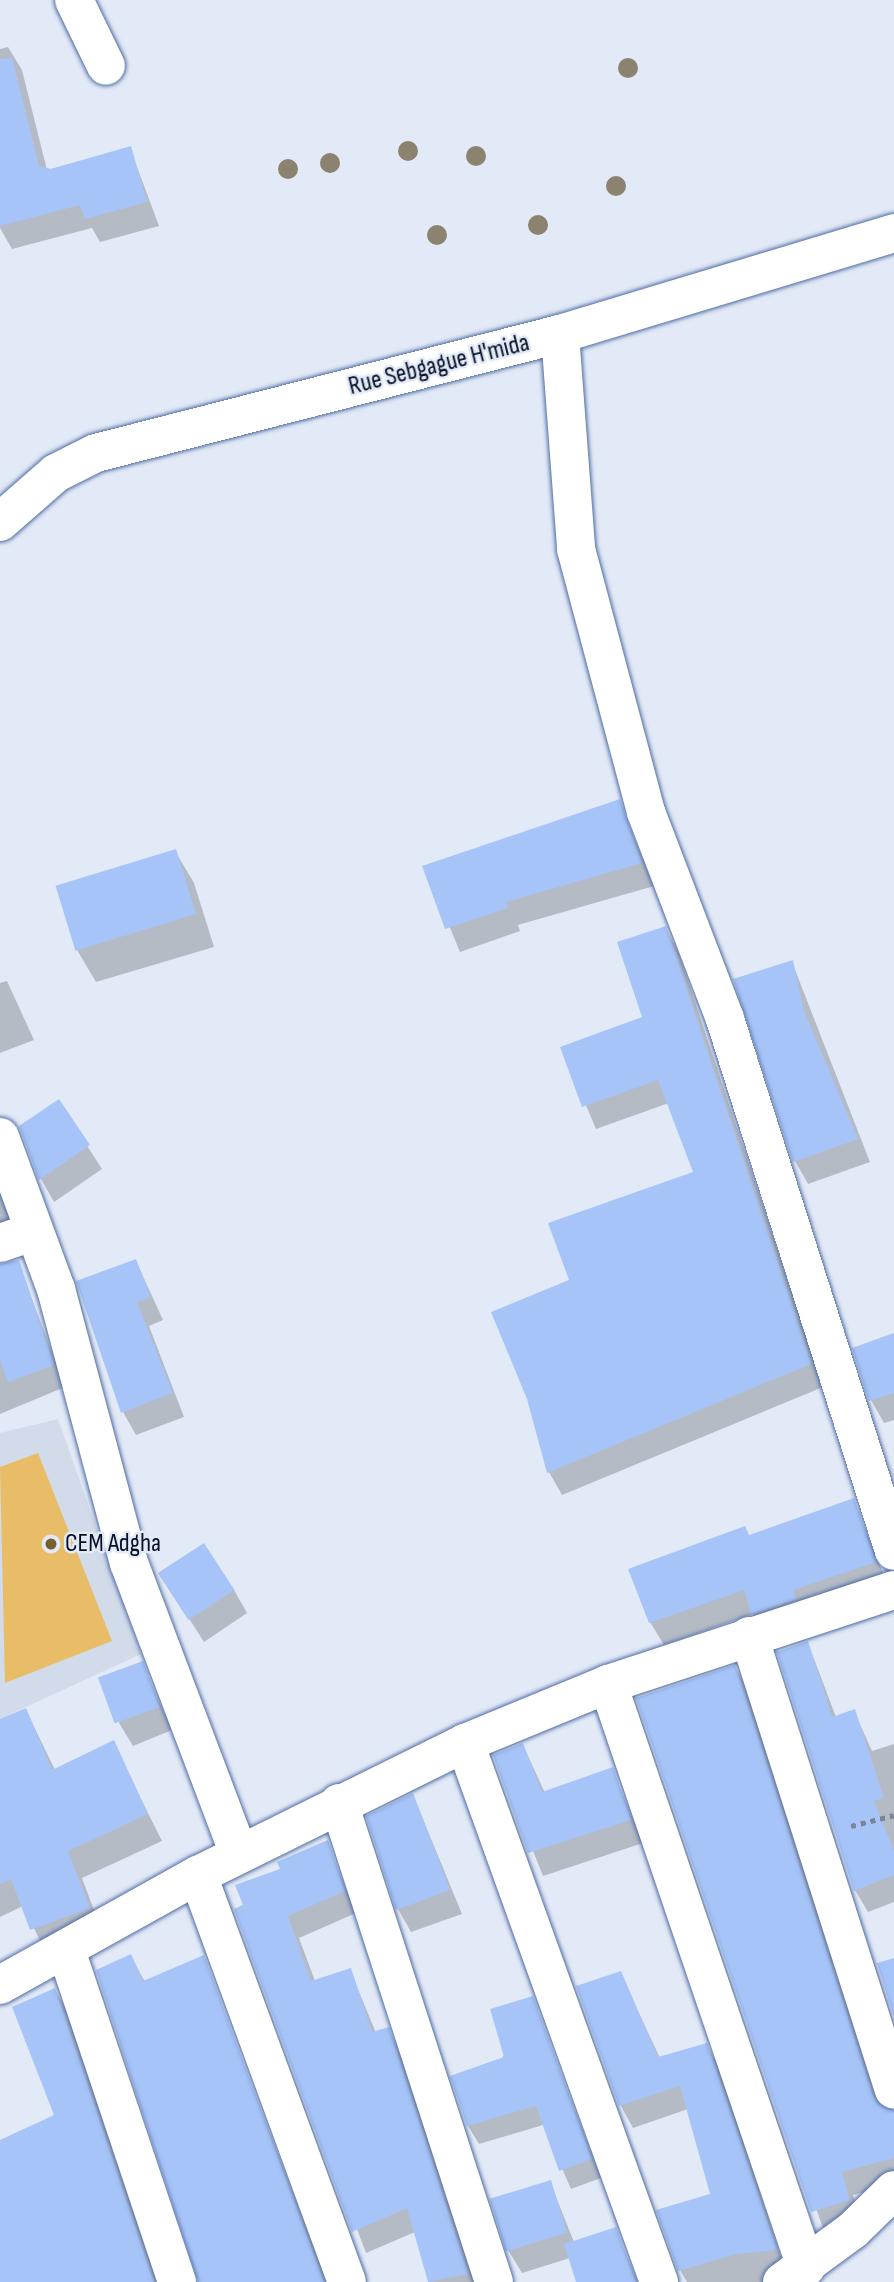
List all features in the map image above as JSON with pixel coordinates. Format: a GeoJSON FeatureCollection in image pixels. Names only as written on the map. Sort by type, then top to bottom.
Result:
{"type":"FeatureCollection","features":[{"type":"Feature","properties":{"kind":"street"},"geometry":{"type":"LineString","coordinates":[[74,0],[106,66]]}},
{"type":"Feature","properties":{"kind":"street","name":"Rue Sebgague H'mida"},"geometry":{"type":"LineString","coordinates":[[0,522],[57,473],[96,453],[559,334],[894,233]]}},
{"type":"Feature","properties":{"kind":"street"},"geometry":{"type":"LineString","coordinates":[[559,334],[576,550],[646,812],[725,1019],[894,1550]]}},
{"type":"Feature","properties":{"kind":"street"},"geometry":{"type":"LineString","coordinates":[[0,1137],[17,1237],[56,1289],[129,1563],[239,1854]]}},
{"type":"Feature","properties":{"kind":"street"},"geometry":{"type":"LineString","coordinates":[[0,1985],[198,1875],[465,1743],[608,1684],[894,1590]]}},
{"type":"Feature","properties":{"kind":"street"},"geometry":{"type":"LineString","coordinates":[[749,1636],[894,2089]]}},
{"type":"Feature","properties":{"kind":"street"},"geometry":{"type":"LineString","coordinates":[[608,1684],[794,2274],[894,2190]]}},
{"type":"Feature","properties":{"kind":"street"},"geometry":{"type":"LineString","coordinates":[[465,1743],[659,2282]]}},
{"type":"Feature","properties":{"kind":"street"},"geometry":{"type":"LineString","coordinates":[[339,1803],[494,2282]]}},
{"type":"Feature","properties":{"kind":"street"},"geometry":{"type":"LineString","coordinates":[[198,1875],[347,2282]]}},
{"type":"Feature","properties":{"kind":"street"},"geometry":{"type":"LineString","coordinates":[[66,1950],[177,2282]]}},
{"type":"Feature","properties":{"kind":"shaded area","name":"CEM Adgha"},"geometry":{"type":"Polygon","coordinates":[[[58,1419],[141,1654],[0,1719],[0,1433],[58,1419]]]}},
{"type":"Feature","properties":{"kind":"shaded area"},"geometry":{"type":"Polygon","coordinates":[[[38,1453],[112,1641],[5,1683],[0,1467],[38,1453]]]}},
{"type":"Feature","properties":{"kind":"building"},"geometry":{"type":"Polygon","coordinates":[[[12,58],[39,166],[51,169],[131,146],[147,202],[85,219],[80,205],[0,226],[0,59],[12,58]]]}},
{"type":"Feature","properties":{"kind":"building"},"geometry":{"type":"Polygon","coordinates":[[[620,799],[642,863],[506,902],[508,908],[445,929],[422,866],[620,799]]]}},
{"type":"Feature","properties":{"kind":"building"},"geometry":{"type":"Polygon","coordinates":[[[176,849],[196,914],[75,951],[56,886],[176,849]]]}},
{"type":"Feature","properties":{"kind":"building"},"geometry":{"type":"Polygon","coordinates":[[[666,926],[811,1364],[547,1473],[527,1399],[491,1312],[569,1280],[548,1223],[693,1172],[658,1080],[582,1107],[560,1047],[642,1017],[617,942],[666,926]]]}},
{"type":"Feature","properties":{"kind":"building"},"geometry":{"type":"Polygon","coordinates":[[[793,960],[804,1011],[858,1139],[793,1162],[733,979],[793,960]]]}},
{"type":"Feature","properties":{"kind":"building"},"geometry":{"type":"Polygon","coordinates":[[[59,1099],[90,1145],[39,1180],[19,1126],[59,1099]]]}},
{"type":"Feature","properties":{"kind":"building"},"geometry":{"type":"Polygon","coordinates":[[[136,1259],[151,1297],[137,1302],[173,1393],[121,1413],[76,1281],[136,1259]]]}},
{"type":"Feature","properties":{"kind":"building"},"geometry":{"type":"Polygon","coordinates":[[[19,1260],[54,1365],[8,1382],[0,1360],[0,1264],[19,1260]]]}},
{"type":"Feature","properties":{"kind":"building"},"geometry":{"type":"Polygon","coordinates":[[[894,1333],[894,1393],[869,1401],[852,1348],[894,1333]]]}},
{"type":"Feature","properties":{"kind":"building"},"geometry":{"type":"Polygon","coordinates":[[[854,1498],[876,1562],[793,1590],[796,1599],[751,1614],[744,1590],[649,1623],[628,1569],[745,1526],[749,1535],[854,1498]]]}},
{"type":"Feature","properties":{"kind":"building"},"geometry":{"type":"Polygon","coordinates":[[[204,1543],[234,1590],[188,1620],[158,1573],[204,1543]]]}},
{"type":"Feature","properties":{"kind":"building"},"geometry":{"type":"Polygon","coordinates":[[[808,1641],[832,1717],[855,1709],[884,1798],[874,1801],[894,1851],[894,1875],[854,1891],[777,1652],[808,1641]]]}},
{"type":"Feature","properties":{"kind":"building"},"geometry":{"type":"Polygon","coordinates":[[[143,1661],[160,1707],[115,1723],[98,1677],[143,1661]]]}},
{"type":"Feature","properties":{"kind":"building"},"geometry":{"type":"Polygon","coordinates":[[[735,1665],[873,2096],[894,2110],[894,2158],[842,2172],[850,2200],[811,2212],[636,1698],[735,1665]]]}},
{"type":"Feature","properties":{"kind":"building"},"geometry":{"type":"Polygon","coordinates":[[[26,1708],[52,1770],[114,1740],[148,1814],[68,1851],[90,1908],[30,1930],[11,1879],[0,1884],[0,1719],[26,1708]]]}},
{"type":"Feature","properties":{"kind":"building"},"geometry":{"type":"Polygon","coordinates":[[[523,1743],[542,1792],[613,1767],[631,1820],[528,1853],[493,1755],[523,1743]]]}},
{"type":"Feature","properties":{"kind":"building"},"geometry":{"type":"Polygon","coordinates":[[[413,1793],[450,1890],[396,1910],[366,1816],[413,1793]]]}},
{"type":"Feature","properties":{"kind":"building"},"geometry":{"type":"Polygon","coordinates":[[[328,1840],[345,1891],[288,1916],[311,1981],[351,1968],[372,2032],[389,2027],[468,2274],[428,2282],[407,2208],[352,2232],[234,1909],[243,1905],[235,1885],[280,1869],[277,1862],[328,1840]]]}},
{"type":"Feature","properties":{"kind":"building"},"geometry":{"type":"Polygon","coordinates":[[[131,1954],[143,1981],[204,1955],[324,2282],[198,2282],[96,1970],[131,1954]]]}},
{"type":"Feature","properties":{"kind":"building"},"geometry":{"type":"Polygon","coordinates":[[[894,1958],[894,2017],[877,1963],[894,1958]]]}},
{"type":"Feature","properties":{"kind":"building"},"geometry":{"type":"Polygon","coordinates":[[[621,1971],[658,2057],[707,2043],[777,2250],[736,2254],[678,2271],[656,2210],[710,2194],[680,2086],[619,2106],[576,1986],[621,1971]]]}},
{"type":"Feature","properties":{"kind":"building"},"geometry":{"type":"Polygon","coordinates":[[[55,1988],[154,2282],[0,2282],[0,2140],[54,2115],[12,2007],[55,1988]]]}},
{"type":"Feature","properties":{"kind":"building"},"geometry":{"type":"Polygon","coordinates":[[[533,1996],[592,2159],[559,2171],[536,2106],[467,2126],[450,2076],[504,2057],[490,2009],[533,1996]]]}},
{"type":"Feature","properties":{"kind":"building"},"geometry":{"type":"Polygon","coordinates":[[[551,2180],[567,2233],[506,2251],[490,2199],[551,2180]]]}},
{"type":"Feature","properties":{"kind":"building"},"geometry":{"type":"Polygon","coordinates":[[[616,2227],[636,2282],[576,2282],[564,2244],[616,2227]]]}},
{"type":"Feature","properties":{"kind":"place","name":"CEM Adgha"},"geometry":{"type":"Point","coordinates":[51,1544]}}]}
